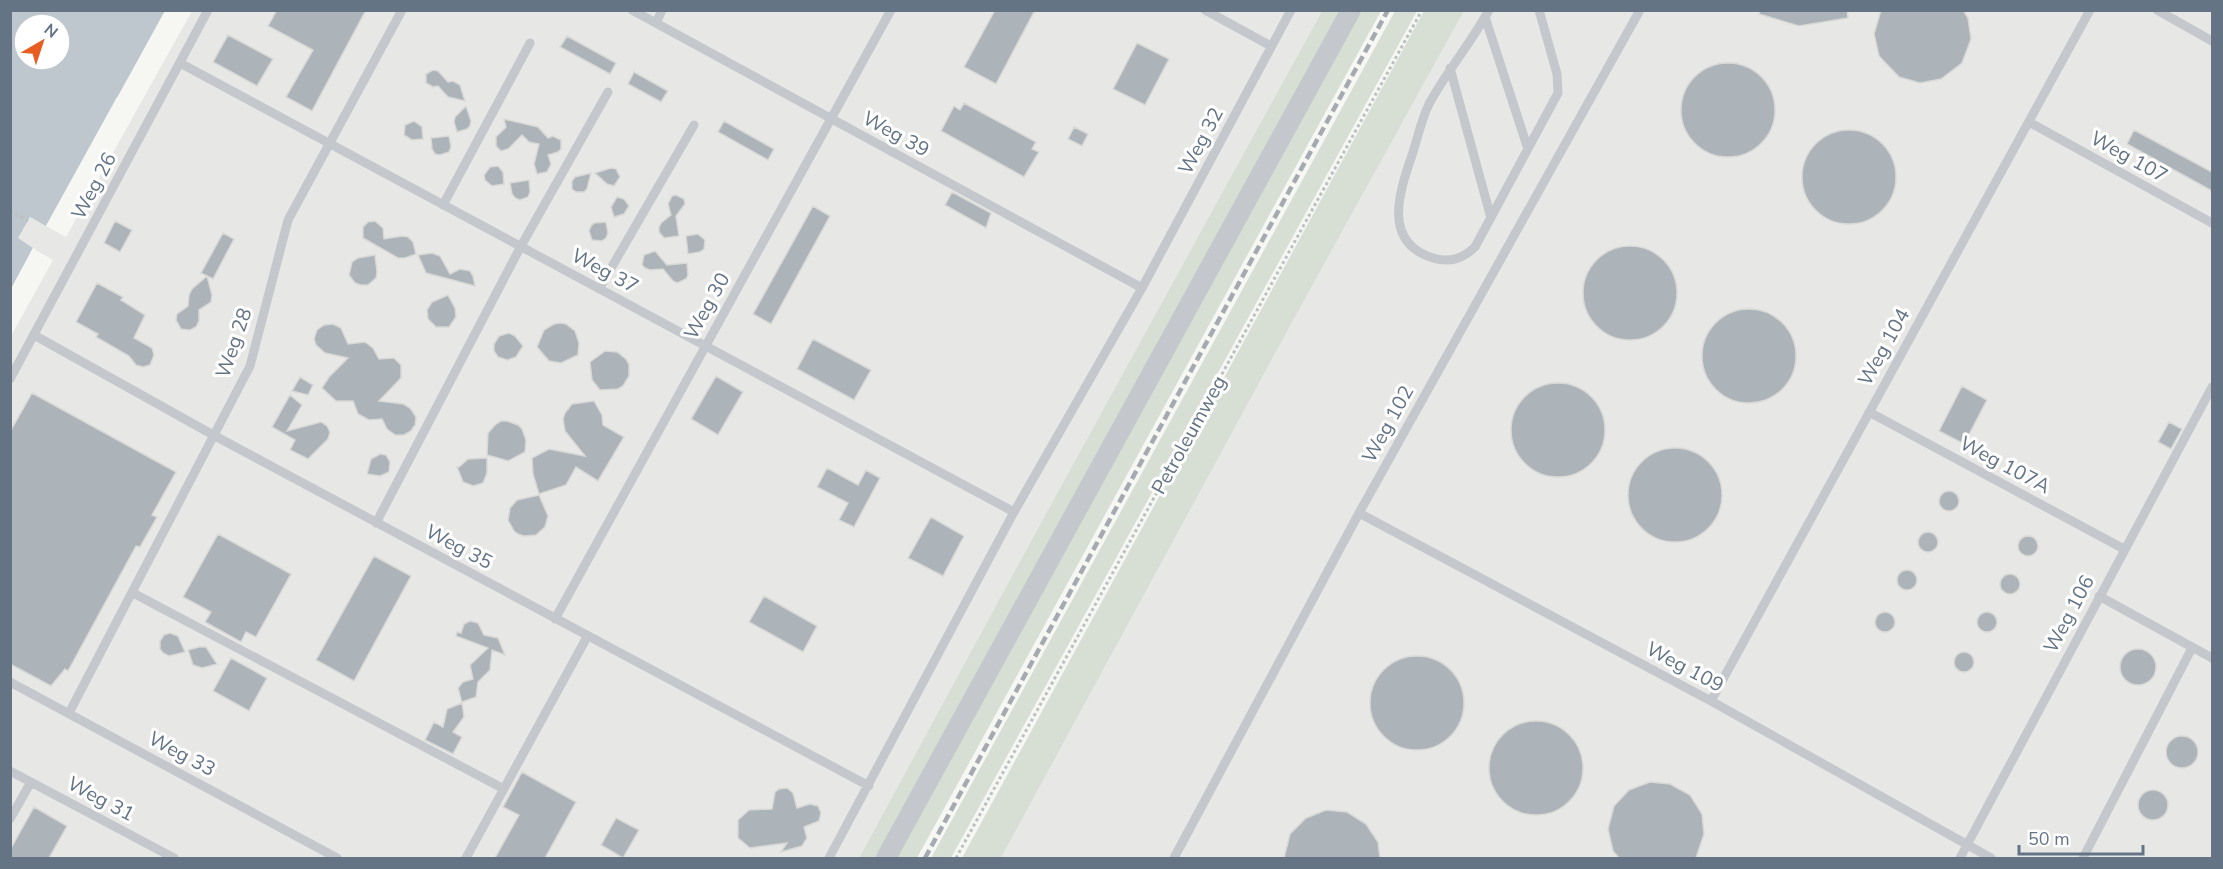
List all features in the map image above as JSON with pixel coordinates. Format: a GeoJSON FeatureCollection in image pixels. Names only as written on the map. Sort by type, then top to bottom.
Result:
{"type":"FeatureCollection","features":[{"type":"Feature","properties":{"kind":"street"},"geometry":{"type":"LineString","coordinates":[[886,858],[1351,10]]}},
{"type":"Feature","properties":{"kind":"lane","name":"Weg 26"},"geometry":{"type":"LineString","coordinates":[[10,379],[208,10]]}},
{"type":"Feature","properties":{"kind":"lane","name":"Weg 28"},"geometry":{"type":"LineString","coordinates":[[69,713],[250,366],[288,220],[402,10]]}},
{"type":"Feature","properties":{"kind":"lane","name":"Weg 39"},"geometry":{"type":"LineString","coordinates":[[632,10],[1142,288]]}},
{"type":"Feature","properties":{"kind":"lane"},"geometry":{"type":"LineString","coordinates":[[656,23],[662,10]]}},
{"type":"Feature","properties":{"kind":"lane","name":"Weg 30"},"geometry":{"type":"LineString","coordinates":[[555,619],[891,10]]}},
{"type":"Feature","properties":{"kind":"lane"},"geometry":{"type":"LineString","coordinates":[[1205,10],[1271,46]]}},
{"type":"Feature","properties":{"kind":"lane","name":"Weg 32"},"geometry":{"type":"LineString","coordinates":[[830,858],[1014,512],[1142,288],[1291,10]]}},
{"type":"Feature","properties":{"kind":"lane"},"geometry":{"type":"LineString","coordinates":[[1487,14],[1450,68],[1428,107],[1401,191],[1397,216],[1408,242],[1425,255],[1445,260],[1455,260],[1466,256],[1475,247],[1558,93],[1557,74],[1539,10]]}},
{"type":"Feature","properties":{"kind":"lane","name":"Weg 102"},"geometry":{"type":"LineString","coordinates":[[1173,858],[1359,513],[1640,10]]}},
{"type":"Feature","properties":{"kind":"lane","name":"Weg 104"},"geometry":{"type":"LineString","coordinates":[[1711,701],[2090,10]]}},
{"type":"Feature","properties":{"kind":"lane"},"geometry":{"type":"LineString","coordinates":[[2157,10],[2212,41]]}},
{"type":"Feature","properties":{"kind":"lane"},"geometry":{"type":"LineString","coordinates":[[1487,14],[1528,149]]}},
{"type":"Feature","properties":{"kind":"lane"},"geometry":{"type":"LineString","coordinates":[[443,205],[530,43]]}},
{"type":"Feature","properties":{"kind":"lane","name":"Weg 37"},"geometry":{"type":"LineString","coordinates":[[180,63],[1014,512]]}},
{"type":"Feature","properties":{"kind":"lane"},"geometry":{"type":"LineString","coordinates":[[1450,68],[1491,218]]}},
{"type":"Feature","properties":{"kind":"lane"},"geometry":{"type":"LineString","coordinates":[[376,523],[521,246],[608,92]]}},
{"type":"Feature","properties":{"kind":"lane","name":"Weg 107"},"geometry":{"type":"LineString","coordinates":[[2028,122],[2212,224]]}},
{"type":"Feature","properties":{"kind":"lane"},"geometry":{"type":"LineString","coordinates":[[599,289],[694,125]]}},
{"type":"Feature","properties":{"kind":"lane","name":"Weg 35"},"geometry":{"type":"LineString","coordinates":[[34,335],[215,436],[587,637],[869,786]]}},
{"type":"Feature","properties":{"kind":"lane","name":"Weg 106"},"geometry":{"type":"LineString","coordinates":[[1960,858],[2212,387]]}},
{"type":"Feature","properties":{"kind":"lane","name":"Weg 107A"},"geometry":{"type":"LineString","coordinates":[[1869,412],[2124,549]]}},
{"type":"Feature","properties":{"kind":"lane","name":"Weg 109"},"geometry":{"type":"LineString","coordinates":[[1359,513],[1711,701],[1991,858]]}},
{"type":"Feature","properties":{"kind":"lane"},"geometry":{"type":"LineString","coordinates":[[132,593],[504,789]]}},
{"type":"Feature","properties":{"kind":"lane"},"geometry":{"type":"LineString","coordinates":[[2099,596],[2212,658]]}},
{"type":"Feature","properties":{"kind":"lane"},"geometry":{"type":"LineString","coordinates":[[466,858],[587,637]]}},
{"type":"Feature","properties":{"kind":"lane"},"geometry":{"type":"LineString","coordinates":[[2083,858],[2192,648]]}},
{"type":"Feature","properties":{"kind":"lane","name":"Weg 33"},"geometry":{"type":"LineString","coordinates":[[10,681],[337,858]]}},
{"type":"Feature","properties":{"kind":"lane","name":"Weg 31"},"geometry":{"type":"LineString","coordinates":[[10,771],[174,858]]}},
{"type":"Feature","properties":{"kind":"lane"},"geometry":{"type":"LineString","coordinates":[[10,819],[31,782]]}},
{"type":"Feature","properties":{"kind":"path","name":"Petroleumweg"},"geometry":{"type":"LineString","coordinates":[[956,858],[1422,10]]}},
{"type":"Feature","properties":{"kind":"path"},"geometry":{"type":"LineString","coordinates":[[10,211],[28,221]]}},
{"type":"Feature","properties":{"kind":"shaded area"},"geometry":{"type":"Polygon","coordinates":[[[11,11],[165,11],[46,226],[30,217],[18,238],[33,248],[11,289],[11,11]]]}},
{"type":"Feature","properties":{"kind":"shaded area"},"geometry":{"type":"Polygon","coordinates":[[[192,11],[1322,11],[859,858],[11,858],[11,336],[53,260],[17,239],[30,217],[66,237],[192,11]]]}},
{"type":"Feature","properties":{"kind":"shaded area"},"geometry":{"type":"Polygon","coordinates":[[[1322,11],[1341,11],[877,858],[859,858],[1041,523],[1322,11]]]}},
{"type":"Feature","properties":{"kind":"shaded area"},"geometry":{"type":"Polygon","coordinates":[[[1361,11],[1381,11],[917,858],[895,858],[1361,11]]]}},
{"type":"Feature","properties":{"kind":"shaded area"},"geometry":{"type":"Polygon","coordinates":[[[1395,11],[1417,11],[951,858],[931,858],[1395,11]]]}},
{"type":"Feature","properties":{"kind":"shaded area"},"geometry":{"type":"Polygon","coordinates":[[[1424,11],[1464,11],[1001,858],[962,858],[1424,11]]]}},
{"type":"Feature","properties":{"kind":"shaded area"},"geometry":{"type":"Polygon","coordinates":[[[1464,11],[2212,11],[2212,858],[1001,858],[1464,11]]]}},
{"type":"Feature","properties":{"kind":"pier"},"geometry":{"type":"Polygon","coordinates":[[[168,10],[144,55],[142,53],[165,11],[168,10]]]}},
{"type":"Feature","properties":{"kind":"pier"},"geometry":{"type":"Polygon","coordinates":[[[117,97],[120,98],[48,227],[46,226],[117,97]]]}},
{"type":"Feature","properties":{"kind":"pier"},"geometry":{"type":"Polygon","coordinates":[[[33,248],[36,249],[10,292],[11,289],[33,248]]]}},
{"type":"Feature","properties":{"kind":"building"},"geometry":{"type":"Polygon","coordinates":[[[277,10],[366,10],[312,111],[286,97],[313,50],[268,26],[277,10]]]}},
{"type":"Feature","properties":{"kind":"building"},"geometry":{"type":"Polygon","coordinates":[[[995,10],[1035,10],[996,84],[964,67],[995,10]]]}},
{"type":"Feature","properties":{"kind":"building"},"geometry":{"type":"Polygon","coordinates":[[[1760,10],[1847,10],[1848,18],[1799,26],[1759,14],[1760,10]]]}},
{"type":"Feature","properties":{"kind":"building"},"geometry":{"type":"Polygon","coordinates":[[[1881,10],[1963,10],[1968,18],[1971,39],[1962,63],[1941,79],[1920,83],[1899,77],[1879,56],[1874,34],[1881,10]]]}},
{"type":"Feature","properties":{"kind":"building"},"geometry":{"type":"Polygon","coordinates":[[[228,35],[273,59],[257,86],[213,62],[228,35]]]}},
{"type":"Feature","properties":{"kind":"building"},"geometry":{"type":"Polygon","coordinates":[[[567,36],[616,63],[610,74],[560,47],[567,36]]]}},
{"type":"Feature","properties":{"kind":"building"},"geometry":{"type":"Polygon","coordinates":[[[1137,43],[1169,59],[1145,105],[1113,89],[1137,43]]]}},
{"type":"Feature","properties":{"kind":"building"},"geometry":{"type":"Polygon","coordinates":[[[1719,63],[1737,63],[1762,76],[1772,92],[1775,110],[1772,128],[1762,144],[1737,157],[1719,157],[1694,144],[1681,119],[1681,101],[1694,76],[1719,63]]]}},
{"type":"Feature","properties":{"kind":"building"},"geometry":{"type":"Polygon","coordinates":[[[433,70],[438,71],[448,82],[453,81],[460,85],[465,101],[448,97],[438,86],[433,87],[426,83],[426,74],[433,70]]]}},
{"type":"Feature","properties":{"kind":"building"},"geometry":{"type":"Polygon","coordinates":[[[634,72],[668,91],[661,102],[628,84],[634,72]]]}},
{"type":"Feature","properties":{"kind":"building"},"geometry":{"type":"Polygon","coordinates":[[[964,103],[1036,142],[1032,149],[1039,152],[1024,177],[941,131],[954,106],[960,110],[964,103]]]}},
{"type":"Feature","properties":{"kind":"building"},"geometry":{"type":"Polygon","coordinates":[[[466,106],[471,121],[470,126],[457,132],[455,117],[466,106]]]}},
{"type":"Feature","properties":{"kind":"building"},"geometry":{"type":"Polygon","coordinates":[[[504,119],[538,127],[548,138],[553,136],[561,140],[561,149],[548,155],[551,164],[547,172],[537,174],[534,164],[539,144],[529,142],[522,135],[508,149],[501,151],[496,146],[496,137],[506,127],[504,119]]]}},
{"type":"Feature","properties":{"kind":"building"},"geometry":{"type":"Polygon","coordinates":[[[414,121],[422,127],[423,139],[412,140],[404,135],[405,125],[414,121]]]}},
{"type":"Feature","properties":{"kind":"building"},"geometry":{"type":"Polygon","coordinates":[[[724,121],[774,149],[768,160],[718,132],[724,121]]]}},
{"type":"Feature","properties":{"kind":"building"},"geometry":{"type":"Polygon","coordinates":[[[1074,127],[1088,134],[1082,146],[1068,139],[1074,127]]]}},
{"type":"Feature","properties":{"kind":"building"},"geometry":{"type":"Polygon","coordinates":[[[1840,130],[1858,130],[1883,143],[1893,159],[1896,177],[1893,195],[1883,211],[1858,224],[1840,224],[1815,211],[1802,186],[1802,168],[1815,143],[1840,130]]]}},
{"type":"Feature","properties":{"kind":"building"},"geometry":{"type":"Polygon","coordinates":[[[2134,130],[2212,172],[2212,191],[2127,144],[2134,130]]]}},
{"type":"Feature","properties":{"kind":"building"},"geometry":{"type":"Polygon","coordinates":[[[449,136],[451,147],[449,152],[435,154],[431,138],[449,136]]]}},
{"type":"Feature","properties":{"kind":"building"},"geometry":{"type":"Polygon","coordinates":[[[498,166],[503,172],[504,184],[492,186],[485,180],[484,175],[490,167],[498,166]]]}},
{"type":"Feature","properties":{"kind":"building"},"geometry":{"type":"Polygon","coordinates":[[[611,168],[616,169],[620,177],[614,186],[607,184],[595,173],[611,168]]]}},
{"type":"Feature","properties":{"kind":"building"},"geometry":{"type":"Polygon","coordinates":[[[591,173],[584,192],[576,192],[572,189],[572,181],[575,177],[591,173]]]}},
{"type":"Feature","properties":{"kind":"building"},"geometry":{"type":"Polygon","coordinates":[[[529,180],[528,197],[520,200],[515,198],[510,183],[529,180]]]}},
{"type":"Feature","properties":{"kind":"building"},"geometry":{"type":"Polygon","coordinates":[[[952,192],[991,213],[986,228],[945,205],[952,192]]]}},
{"type":"Feature","properties":{"kind":"building"},"geometry":{"type":"Polygon","coordinates":[[[676,195],[684,199],[685,204],[676,216],[679,236],[664,238],[659,232],[659,227],[671,215],[668,204],[672,196],[676,195]]]}},
{"type":"Feature","properties":{"kind":"building"},"geometry":{"type":"Polygon","coordinates":[[[617,197],[624,199],[629,206],[624,214],[614,217],[611,207],[617,197]]]}},
{"type":"Feature","properties":{"kind":"building"},"geometry":{"type":"Polygon","coordinates":[[[813,206],[830,216],[771,324],[753,314],[813,206]]]}},
{"type":"Feature","properties":{"kind":"building"},"geometry":{"type":"Polygon","coordinates":[[[115,221],[132,230],[120,252],[104,243],[115,221]]]}},
{"type":"Feature","properties":{"kind":"building"},"geometry":{"type":"Polygon","coordinates":[[[375,221],[383,228],[384,239],[408,237],[413,242],[416,254],[398,258],[363,238],[363,227],[368,222],[375,221]]]}},
{"type":"Feature","properties":{"kind":"building"},"geometry":{"type":"Polygon","coordinates":[[[606,222],[608,233],[606,238],[602,241],[592,240],[589,231],[591,226],[594,223],[606,222]]]}},
{"type":"Feature","properties":{"kind":"building"},"geometry":{"type":"Polygon","coordinates":[[[223,233],[234,239],[213,279],[201,273],[223,233]]]}},
{"type":"Feature","properties":{"kind":"building"},"geometry":{"type":"Polygon","coordinates":[[[698,234],[705,240],[704,249],[688,254],[686,236],[698,234]]]}},
{"type":"Feature","properties":{"kind":"building"},"geometry":{"type":"Polygon","coordinates":[[[1621,246],[1639,246],[1664,259],[1674,275],[1677,293],[1674,311],[1664,327],[1639,340],[1621,340],[1596,327],[1583,302],[1583,284],[1596,259],[1621,246]]]}},
{"type":"Feature","properties":{"kind":"building"},"geometry":{"type":"Polygon","coordinates":[[[655,251],[667,265],[687,263],[686,279],[677,283],[663,269],[645,268],[642,265],[644,255],[655,251]]]}},
{"type":"Feature","properties":{"kind":"building"},"geometry":{"type":"Polygon","coordinates":[[[432,253],[440,256],[450,274],[460,269],[470,271],[475,286],[426,273],[418,255],[432,253]]]}},
{"type":"Feature","properties":{"kind":"building"},"geometry":{"type":"Polygon","coordinates":[[[375,255],[376,278],[368,285],[355,283],[349,275],[352,262],[358,258],[375,255]]]}},
{"type":"Feature","properties":{"kind":"building"},"geometry":{"type":"Polygon","coordinates":[[[207,276],[212,295],[211,302],[199,310],[199,321],[196,327],[190,330],[181,329],[176,320],[177,314],[188,306],[192,289],[207,276]]]}},
{"type":"Feature","properties":{"kind":"building"},"geometry":{"type":"Polygon","coordinates":[[[97,283],[123,297],[121,300],[145,315],[134,338],[152,348],[154,355],[150,365],[143,367],[136,365],[129,356],[96,337],[98,334],[76,322],[97,283]]]}},
{"type":"Feature","properties":{"kind":"building"},"geometry":{"type":"Polygon","coordinates":[[[448,295],[455,308],[456,317],[449,327],[436,327],[428,319],[427,310],[432,302],[448,295]]]}},
{"type":"Feature","properties":{"kind":"building"},"geometry":{"type":"Polygon","coordinates":[[[1740,309],[1758,309],[1783,322],[1793,338],[1796,356],[1793,374],[1783,390],[1758,403],[1740,403],[1715,390],[1702,365],[1702,347],[1715,322],[1740,309]]]}},
{"type":"Feature","properties":{"kind":"building"},"geometry":{"type":"Polygon","coordinates":[[[560,323],[566,324],[575,331],[579,343],[578,355],[561,363],[549,361],[537,347],[544,330],[560,323]]]}},
{"type":"Feature","properties":{"kind":"building"},"geometry":{"type":"Polygon","coordinates":[[[333,324],[341,328],[348,344],[365,342],[373,348],[379,359],[394,358],[401,365],[401,378],[379,401],[403,404],[410,408],[416,417],[411,431],[404,435],[395,435],[387,429],[382,419],[369,420],[358,414],[353,401],[336,401],[322,388],[329,377],[348,358],[325,353],[316,345],[314,339],[317,330],[324,325],[333,324]]]}},
{"type":"Feature","properties":{"kind":"building"},"geometry":{"type":"Polygon","coordinates":[[[509,333],[515,336],[523,346],[516,357],[507,360],[498,357],[494,351],[494,344],[499,336],[509,333]]]}},
{"type":"Feature","properties":{"kind":"building"},"geometry":{"type":"Polygon","coordinates":[[[813,339],[871,370],[854,400],[797,369],[813,339]]]}},
{"type":"Feature","properties":{"kind":"building"},"geometry":{"type":"Polygon","coordinates":[[[605,351],[617,352],[629,364],[629,376],[623,386],[618,389],[600,390],[592,380],[590,362],[605,351]]]}},
{"type":"Feature","properties":{"kind":"building"},"geometry":{"type":"Polygon","coordinates":[[[716,376],[743,392],[718,435],[691,419],[716,376]]]}},
{"type":"Feature","properties":{"kind":"building"},"geometry":{"type":"Polygon","coordinates":[[[300,377],[313,385],[308,395],[292,391],[300,377]]]}},
{"type":"Feature","properties":{"kind":"building"},"geometry":{"type":"Polygon","coordinates":[[[1549,383],[1567,383],[1592,396],[1602,412],[1605,430],[1602,448],[1592,464],[1567,477],[1549,477],[1524,464],[1511,439],[1511,421],[1524,396],[1549,383]]]}},
{"type":"Feature","properties":{"kind":"building"},"geometry":{"type":"Polygon","coordinates":[[[1962,386],[1987,400],[1964,444],[1939,431],[1962,386]]]}},
{"type":"Feature","properties":{"kind":"building"},"geometry":{"type":"Polygon","coordinates":[[[32,393],[176,472],[152,515],[157,517],[140,547],[136,546],[68,671],[65,669],[51,686],[10,664],[10,432],[32,393]]]}},
{"type":"Feature","properties":{"kind":"building"},"geometry":{"type":"Polygon","coordinates":[[[290,395],[302,405],[287,431],[321,422],[330,432],[328,439],[308,459],[290,450],[295,440],[272,427],[290,395]]]}},
{"type":"Feature","properties":{"kind":"building"},"geometry":{"type":"Polygon","coordinates":[[[594,401],[602,415],[603,425],[624,437],[598,481],[576,467],[566,485],[539,494],[533,474],[532,458],[549,449],[585,456],[565,431],[563,419],[572,404],[594,401]]]}},
{"type":"Feature","properties":{"kind":"building"},"geometry":{"type":"Polygon","coordinates":[[[501,421],[518,425],[526,440],[525,452],[508,461],[487,455],[488,433],[501,421]]]}},
{"type":"Feature","properties":{"kind":"building"},"geometry":{"type":"Polygon","coordinates":[[[2169,422],[2182,429],[2171,449],[2158,442],[2169,422]]]}},
{"type":"Feature","properties":{"kind":"building"},"geometry":{"type":"Polygon","coordinates":[[[1666,448],[1684,448],[1709,461],[1719,477],[1722,495],[1719,513],[1709,529],[1684,542],[1666,542],[1641,529],[1628,504],[1628,486],[1641,461],[1666,448]]]}},
{"type":"Feature","properties":{"kind":"building"},"geometry":{"type":"Polygon","coordinates":[[[380,454],[386,455],[390,462],[389,472],[380,476],[367,474],[371,459],[380,454]]]}},
{"type":"Feature","properties":{"kind":"building"},"geometry":{"type":"Polygon","coordinates":[[[487,458],[487,473],[483,483],[473,486],[463,482],[457,467],[468,459],[487,458]]]}},
{"type":"Feature","properties":{"kind":"building"},"geometry":{"type":"Polygon","coordinates":[[[827,468],[858,485],[866,470],[880,478],[854,527],[839,520],[848,503],[817,487],[827,468]]]}},
{"type":"Feature","properties":{"kind":"building"},"geometry":{"type":"Polygon","coordinates":[[[1945,491],[1953,491],[1959,497],[1959,505],[1953,511],[1945,511],[1939,505],[1939,497],[1945,491]]]}},
{"type":"Feature","properties":{"kind":"building"},"geometry":{"type":"Polygon","coordinates":[[[539,495],[548,516],[545,527],[536,535],[518,534],[508,520],[510,508],[517,500],[539,495]]]}},
{"type":"Feature","properties":{"kind":"building"},"geometry":{"type":"Polygon","coordinates":[[[931,517],[964,536],[943,576],[908,558],[931,517]]]}},
{"type":"Feature","properties":{"kind":"building"},"geometry":{"type":"Polygon","coordinates":[[[1924,532],[1932,532],[1938,538],[1938,546],[1932,552],[1924,552],[1918,546],[1918,538],[1924,532]]]}},
{"type":"Feature","properties":{"kind":"building"},"geometry":{"type":"Polygon","coordinates":[[[218,534],[291,574],[256,637],[246,632],[241,642],[205,622],[211,612],[183,597],[218,534]]]}},
{"type":"Feature","properties":{"kind":"building"},"geometry":{"type":"Polygon","coordinates":[[[2024,536],[2032,536],[2038,542],[2038,550],[2032,556],[2024,556],[2018,550],[2018,542],[2024,536]]]}},
{"type":"Feature","properties":{"kind":"building"},"geometry":{"type":"Polygon","coordinates":[[[374,556],[411,576],[354,681],[316,660],[374,556]]]}},
{"type":"Feature","properties":{"kind":"building"},"geometry":{"type":"Polygon","coordinates":[[[1903,570],[1911,570],[1917,576],[1917,584],[1911,590],[1903,590],[1897,584],[1897,576],[1903,570]]]}},
{"type":"Feature","properties":{"kind":"building"},"geometry":{"type":"Polygon","coordinates":[[[2006,574],[2014,574],[2020,580],[2020,588],[2014,594],[2006,594],[2000,588],[2000,580],[2006,574]]]}},
{"type":"Feature","properties":{"kind":"building"},"geometry":{"type":"Polygon","coordinates":[[[764,596],[817,626],[803,652],[749,622],[764,596]]]}},
{"type":"Feature","properties":{"kind":"building"},"geometry":{"type":"Polygon","coordinates":[[[1881,612],[1889,612],[1895,618],[1895,626],[1889,632],[1881,632],[1875,626],[1875,618],[1881,612]]]}},
{"type":"Feature","properties":{"kind":"building"},"geometry":{"type":"Polygon","coordinates":[[[1983,612],[1991,612],[1997,618],[1997,626],[1991,632],[1983,632],[1977,626],[1977,618],[1983,612]]]}},
{"type":"Feature","properties":{"kind":"building"},"geometry":{"type":"Polygon","coordinates":[[[470,621],[478,623],[484,635],[498,638],[505,655],[492,650],[490,670],[478,682],[476,697],[462,702],[464,717],[453,732],[462,737],[453,754],[425,740],[434,722],[443,727],[447,709],[462,703],[458,688],[463,682],[473,679],[470,665],[488,648],[456,636],[457,632],[461,633],[464,624],[470,621]]]}},
{"type":"Feature","properties":{"kind":"building"},"geometry":{"type":"Polygon","coordinates":[[[170,633],[178,636],[185,652],[169,656],[163,653],[160,649],[160,641],[164,635],[170,633]]]}},
{"type":"Feature","properties":{"kind":"building"},"geometry":{"type":"Polygon","coordinates":[[[206,647],[217,664],[202,668],[193,665],[188,650],[206,647]]]}},
{"type":"Feature","properties":{"kind":"building"},"geometry":{"type":"Polygon","coordinates":[[[2138,649],[2151,654],[2156,667],[2151,680],[2138,685],[2125,680],[2120,667],[2125,654],[2138,649]]]}},
{"type":"Feature","properties":{"kind":"building"},"geometry":{"type":"Polygon","coordinates":[[[1960,652],[1968,652],[1974,658],[1974,666],[1968,672],[1960,672],[1954,666],[1954,658],[1960,652]]]}},
{"type":"Feature","properties":{"kind":"building"},"geometry":{"type":"Polygon","coordinates":[[[1408,656],[1426,656],[1451,669],[1461,685],[1464,703],[1461,721],[1451,737],[1426,750],[1408,750],[1383,737],[1370,712],[1370,694],[1383,669],[1408,656]]]}},
{"type":"Feature","properties":{"kind":"building"},"geometry":{"type":"Polygon","coordinates":[[[231,658],[267,678],[249,711],[213,691],[231,658]]]}},
{"type":"Feature","properties":{"kind":"building"},"geometry":{"type":"Polygon","coordinates":[[[1527,721],[1545,721],[1570,734],[1580,750],[1583,768],[1580,786],[1570,802],[1545,815],[1527,815],[1502,802],[1489,777],[1489,759],[1502,734],[1527,721]]]}},
{"type":"Feature","properties":{"kind":"building"},"geometry":{"type":"Polygon","coordinates":[[[2182,736],[2194,740],[2198,752],[2194,764],[2182,768],[2170,764],[2166,752],[2170,740],[2182,736]]]}},
{"type":"Feature","properties":{"kind":"building"},"geometry":{"type":"Polygon","coordinates":[[[522,772],[576,802],[545,858],[495,858],[519,815],[503,807],[522,772]]]}},
{"type":"Feature","properties":{"kind":"building"},"geometry":{"type":"Polygon","coordinates":[[[1650,782],[1670,784],[1690,795],[1702,814],[1704,834],[1696,858],[1619,858],[1613,851],[1608,829],[1614,806],[1629,790],[1650,782]]]}},
{"type":"Feature","properties":{"kind":"building"},"geometry":{"type":"Polygon","coordinates":[[[787,788],[793,793],[797,808],[810,804],[818,806],[821,813],[819,821],[804,827],[807,838],[802,846],[781,852],[787,843],[750,848],[738,838],[738,820],[749,810],[772,809],[775,792],[787,788]]]}},
{"type":"Feature","properties":{"kind":"building"},"geometry":{"type":"Polygon","coordinates":[[[2153,790],[2163,795],[2168,805],[2163,815],[2153,820],[2143,815],[2138,805],[2143,795],[2153,790]]]}},
{"type":"Feature","properties":{"kind":"building"},"geometry":{"type":"Polygon","coordinates":[[[34,807],[67,826],[49,858],[10,858],[10,850],[34,807]]]}},
{"type":"Feature","properties":{"kind":"building"},"geometry":{"type":"Polygon","coordinates":[[[1326,810],[1347,812],[1366,824],[1378,842],[1380,858],[1284,858],[1290,834],[1306,818],[1326,810]]]}},
{"type":"Feature","properties":{"kind":"building"},"geometry":{"type":"Polygon","coordinates":[[[616,818],[639,830],[623,858],[601,845],[616,818]]]}},
{"type":"Feature","properties":{"kind":"railway"},"geometry":{"type":"LineString","coordinates":[[925,858],[1388,10]]}}]}
